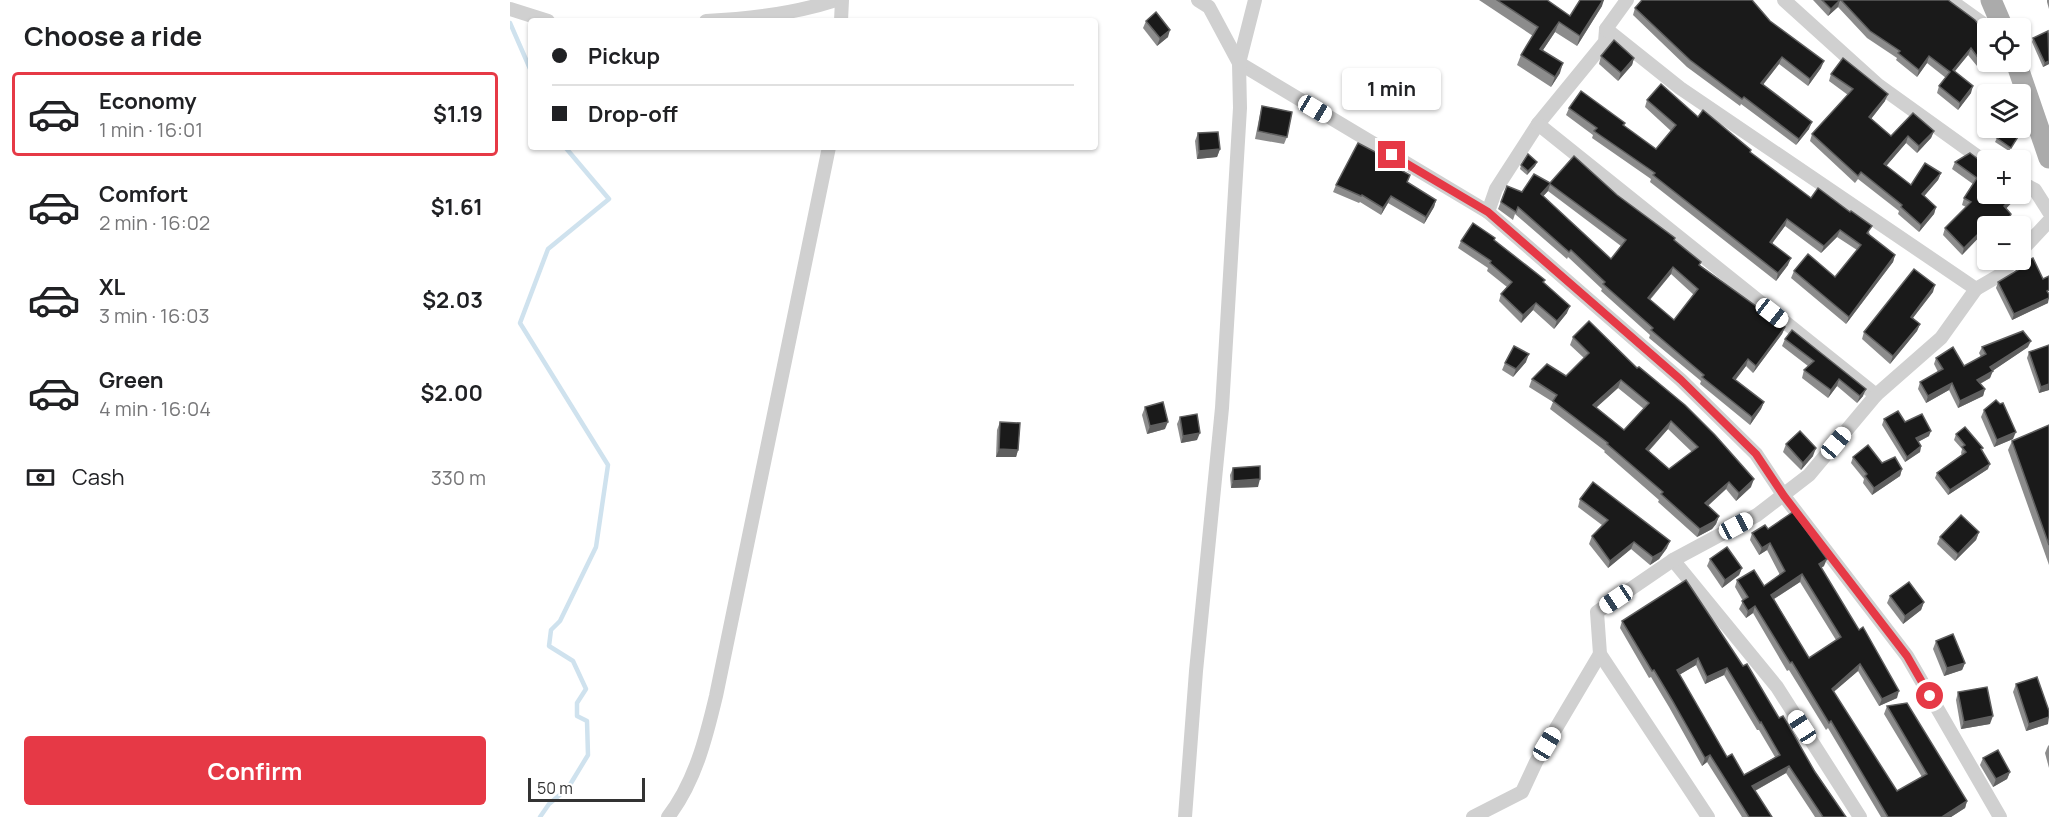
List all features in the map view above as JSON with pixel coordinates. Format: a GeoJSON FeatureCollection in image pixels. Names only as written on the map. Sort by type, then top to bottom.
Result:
{"type":"FeatureCollection","features":[{"type":"Feature","properties":{"kind":"main road"},"geometry":{"type":"LineString","coordinates":[[1991,0],[1999,18]]}},
{"type":"Feature","properties":{"kind":"main road"},"geometry":{"type":"LineString","coordinates":[[2019,72],[2049,158]]}},
{"type":"Feature","properties":{"kind":"street"},"geometry":{"type":"LineString","coordinates":[[756,18],[810,9],[836,0]]}},
{"type":"Feature","properties":{"kind":"street"},"geometry":{"type":"LineString","coordinates":[[841,18],[842,0]]}},
{"type":"Feature","properties":{"kind":"street"},"geometry":{"type":"LineString","coordinates":[[1198,0],[1209,7],[1239,63],[1488,212],[1681,380],[1756,454],[1784,496],[1907,656],[2000,817]]}},
{"type":"Feature","properties":{"kind":"street"},"geometry":{"type":"LineString","coordinates":[[1185,817],[1196,671],[1228,328],[1238,158],[1239,63],[1255,0]]}},
{"type":"Feature","properties":{"kind":"street"},"geometry":{"type":"LineString","coordinates":[[1488,212],[1496,189],[1538,124],[1605,42],[1606,29],[1627,0]]}},
{"type":"Feature","properties":{"kind":"street"},"geometry":{"type":"LineString","coordinates":[[1784,0],[1878,85],[1977,156]]}},
{"type":"Feature","properties":{"kind":"street"},"geometry":{"type":"LineString","coordinates":[[1950,0],[1977,19]]}},
{"type":"Feature","properties":{"kind":"street"},"geometry":{"type":"LineString","coordinates":[[510,9],[538,18]]}},
{"type":"Feature","properties":{"kind":"street"},"geometry":{"type":"LineString","coordinates":[[1606,29],[1680,88],[1976,289]]}},
{"type":"Feature","properties":{"kind":"street"},"geometry":{"type":"LineString","coordinates":[[1538,124],[1876,395]]}},
{"type":"Feature","properties":{"kind":"street"},"geometry":{"type":"LineString","coordinates":[[668,817],[675,808],[701,754],[714,706],[828,150]]}},
{"type":"Feature","properties":{"kind":"street"},"geometry":{"type":"LineString","coordinates":[[2031,188],[2036,190],[2049,212]]}},
{"type":"Feature","properties":{"kind":"street"},"geometry":{"type":"LineString","coordinates":[[2031,241],[2049,222]]}},
{"type":"Feature","properties":{"kind":"street"},"geometry":{"type":"LineString","coordinates":[[1708,817],[1600,654],[1597,612],[1673,560],[1757,515],[1784,496],[1809,475],[1876,395],[1941,338],[1976,289],[2005,270]]}},
{"type":"Feature","properties":{"kind":"street"},"geometry":{"type":"LineString","coordinates":[[1673,560],[1777,687],[1860,817]]}},
{"type":"Feature","properties":{"kind":"street"},"geometry":{"type":"LineString","coordinates":[[1473,817],[1521,792],[1536,762],[1600,654]]}},
{"type":"Feature","properties":{"kind":"building"},"geometry":{"type":"Polygon","coordinates":[[[1497,0],[1547,0],[1570,16],[1580,0],[1603,0],[1580,36],[1559,22],[1540,49],[1563,63],[1555,77],[1521,55],[1538,27],[1497,0]]]}},
{"type":"Feature","properties":{"kind":"building"},"geometry":{"type":"Polygon","coordinates":[[[1642,0],[1752,0],[1770,21],[1824,61],[1810,79],[1782,57],[1761,83],[1812,122],[1799,139],[1690,60],[1635,8],[1642,0]]]}},
{"type":"Feature","properties":{"kind":"building"},"geometry":{"type":"Polygon","coordinates":[[[1822,0],[1840,0],[1831,9],[1822,0]]]}},
{"type":"Feature","properties":{"kind":"building"},"geometry":{"type":"Polygon","coordinates":[[[1841,0],[1948,0],[1977,22],[1977,56],[1971,48],[1953,70],[1973,86],[1960,103],[1939,86],[1950,72],[1929,56],[1919,70],[1898,53],[1900,51],[1870,31],[1841,0]]]}},
{"type":"Feature","properties":{"kind":"building"},"geometry":{"type":"Polygon","coordinates":[[[1156,12],[1170,30],[1160,38],[1146,21],[1156,12]]]}},
{"type":"Feature","properties":{"kind":"building"},"geometry":{"type":"Polygon","coordinates":[[[2048,31],[2049,61],[2045,63],[2033,38],[2048,31]]]}},
{"type":"Feature","properties":{"kind":"building"},"geometry":{"type":"Polygon","coordinates":[[[1614,40],[1634,58],[1621,73],[1601,56],[1614,40]]]}},
{"type":"Feature","properties":{"kind":"building"},"geometry":{"type":"Polygon","coordinates":[[[1843,58],[1888,94],[1869,117],[1891,136],[1913,113],[1934,131],[1919,146],[1908,136],[1884,164],[1911,185],[1925,163],[1941,173],[1922,194],[1936,207],[1921,225],[1901,207],[1902,205],[1861,172],[1858,176],[1812,134],[1853,89],[1831,74],[1843,58]]]}},
{"type":"Feature","properties":{"kind":"building"},"geometry":{"type":"Polygon","coordinates":[[[1661,84],[1698,117],[1703,110],[1751,150],[1750,152],[1811,198],[1818,188],[1872,226],[1867,233],[1895,255],[1849,317],[1794,271],[1808,254],[1835,277],[1861,245],[1840,230],[1824,246],[1787,219],[1770,242],[1791,258],[1778,273],[1653,175],[1655,173],[1594,131],[1597,128],[1569,108],[1581,91],[1656,149],[1676,125],[1647,100],[1661,84]]]}},
{"type":"Feature","properties":{"kind":"building"},"geometry":{"type":"Polygon","coordinates":[[[1262,106],[1292,112],[1287,137],[1258,131],[1262,106]]]}},
{"type":"Feature","properties":{"kind":"building"},"geometry":{"type":"Polygon","coordinates":[[[1218,132],[1220,149],[1199,151],[1198,133],[1218,132]]]}},
{"type":"Feature","properties":{"kind":"building"},"geometry":{"type":"Polygon","coordinates":[[[1997,138],[2017,138],[2011,148],[1997,138]]]}},
{"type":"Feature","properties":{"kind":"building"},"geometry":{"type":"Polygon","coordinates":[[[1358,143],[1381,155],[1379,158],[1410,175],[1407,182],[1436,200],[1426,217],[1391,196],[1383,208],[1362,195],[1336,185],[1358,143]]]}},
{"type":"Feature","properties":{"kind":"building"},"geometry":{"type":"Polygon","coordinates":[[[1970,153],[1977,158],[1977,178],[1955,162],[1970,153]]]}},
{"type":"Feature","properties":{"kind":"building"},"geometry":{"type":"Polygon","coordinates":[[[1528,154],[1537,162],[1528,171],[1521,165],[1528,154]]]}},
{"type":"Feature","properties":{"kind":"building"},"geometry":{"type":"Polygon","coordinates":[[[1574,156],[1617,195],[1675,238],[1674,240],[1701,262],[1699,265],[1785,327],[1756,366],[1748,359],[1733,378],[1764,402],[1752,417],[1702,377],[1704,375],[1651,330],[1653,328],[1603,284],[1605,282],[1571,250],[1569,252],[1518,207],[1516,212],[1501,202],[1507,186],[1522,192],[1534,174],[1550,183],[1574,156]],[[1550,184],[1541,194],[1611,259],[1626,240],[1550,184]],[[1673,267],[1648,298],[1674,320],[1698,289],[1673,267]]]}},
{"type":"Feature","properties":{"kind":"building"},"geometry":{"type":"Polygon","coordinates":[[[1977,178],[1977,204],[2006,204],[2004,206],[2011,214],[2010,216],[1977,216],[1977,235],[1964,248],[1945,228],[1971,202],[1964,198],[1977,178]]]}},
{"type":"Feature","properties":{"kind":"building"},"geometry":{"type":"Polygon","coordinates":[[[1473,223],[1495,238],[1494,240],[1545,280],[1543,282],[1570,306],[1557,321],[1536,303],[1523,315],[1501,294],[1512,282],[1490,263],[1491,261],[1461,241],[1473,223]]]}},
{"type":"Feature","properties":{"kind":"building"},"geometry":{"type":"Polygon","coordinates":[[[2033,258],[2043,279],[2049,276],[2049,290],[2047,291],[2049,298],[2014,314],[1998,282],[2018,270],[2031,270],[2031,259],[2033,258]]]}},
{"type":"Feature","properties":{"kind":"building"},"geometry":{"type":"Polygon","coordinates":[[[1914,269],[1935,285],[1911,317],[1920,324],[1893,356],[1864,332],[1914,269]]]}},
{"type":"Feature","properties":{"kind":"building"},"geometry":{"type":"Polygon","coordinates":[[[1589,321],[1637,368],[1639,367],[1685,405],[1754,479],[1739,493],[1729,482],[1705,503],[1719,516],[1715,521],[1700,529],[1608,443],[1553,401],[1557,395],[1532,379],[1547,364],[1566,376],[1589,353],[1573,337],[1589,321]],[[1621,380],[1593,405],[1624,430],[1649,403],[1621,380]],[[1671,421],[1646,449],[1669,469],[1698,447],[1671,421]]]}},
{"type":"Feature","properties":{"kind":"building"},"geometry":{"type":"Polygon","coordinates":[[[1792,330],[1866,389],[1860,396],[1839,379],[1831,390],[1804,370],[1814,361],[1785,339],[1792,330]]]}},
{"type":"Feature","properties":{"kind":"building"},"geometry":{"type":"Polygon","coordinates":[[[2023,331],[2031,341],[1990,367],[1993,371],[1977,380],[1985,389],[1960,401],[1952,383],[1928,396],[1920,382],[1943,369],[1936,358],[1953,347],[1964,366],[1986,354],[1982,347],[2023,331]]]}},
{"type":"Feature","properties":{"kind":"building"},"geometry":{"type":"Polygon","coordinates":[[[2049,345],[2049,384],[2041,387],[2029,352],[2049,345]]]}},
{"type":"Feature","properties":{"kind":"building"},"geometry":{"type":"Polygon","coordinates":[[[1514,346],[1529,354],[1516,369],[1505,363],[1514,346]]]}},
{"type":"Feature","properties":{"kind":"building"},"geometry":{"type":"Polygon","coordinates":[[[1996,400],[2000,404],[2003,403],[2016,432],[1997,440],[1984,410],[1996,400]]]}},
{"type":"Feature","properties":{"kind":"building"},"geometry":{"type":"Polygon","coordinates":[[[1163,402],[1168,422],[1150,426],[1145,407],[1163,402]]]}},
{"type":"Feature","properties":{"kind":"building"},"geometry":{"type":"Polygon","coordinates":[[[1898,411],[1905,422],[1922,414],[1931,431],[1916,438],[1921,446],[1907,457],[1884,419],[1898,411]]]}},
{"type":"Feature","properties":{"kind":"building"},"geometry":{"type":"Polygon","coordinates":[[[1197,414],[1200,433],[1183,436],[1180,417],[1197,414]]]}},
{"type":"Feature","properties":{"kind":"building"},"geometry":{"type":"Polygon","coordinates":[[[1000,422],[1020,423],[1018,450],[999,449],[1000,422]]]}},
{"type":"Feature","properties":{"kind":"building"},"geometry":{"type":"Polygon","coordinates":[[[2049,425],[2049,545],[2012,441],[2049,425]]]}},
{"type":"Feature","properties":{"kind":"building"},"geometry":{"type":"Polygon","coordinates":[[[1965,427],[1983,448],[1981,449],[1990,464],[1950,490],[1937,473],[1966,452],[1962,447],[1965,445],[1956,434],[1965,427]]]}},
{"type":"Feature","properties":{"kind":"building"},"geometry":{"type":"Polygon","coordinates":[[[1800,431],[1816,448],[1803,463],[1786,444],[1800,431]]]}},
{"type":"Feature","properties":{"kind":"building"},"geometry":{"type":"Polygon","coordinates":[[[1868,445],[1882,463],[1895,457],[1902,469],[1874,488],[1865,476],[1867,474],[1853,457],[1868,445]]]}},
{"type":"Feature","properties":{"kind":"building"},"geometry":{"type":"Polygon","coordinates":[[[1260,466],[1260,479],[1233,481],[1233,468],[1260,466]]]}},
{"type":"Feature","properties":{"kind":"building"},"geometry":{"type":"Polygon","coordinates":[[[1593,482],[1670,541],[1662,552],[1653,557],[1634,542],[1610,561],[1592,536],[1608,520],[1580,499],[1593,482]]]}},
{"type":"Feature","properties":{"kind":"building"},"geometry":{"type":"Polygon","coordinates":[[[1793,512],[1827,559],[1819,564],[1859,630],[1863,627],[1899,691],[1882,699],[1860,664],[1832,689],[1897,791],[1927,774],[1887,706],[1907,703],[1967,801],[1942,817],[1888,817],[1831,721],[1829,723],[1755,606],[1748,611],[1742,601],[1748,597],[1737,580],[1754,570],[1764,586],[1785,571],[1770,543],[1762,548],[1752,533],[1765,525],[1768,529],[1793,512]],[[1802,574],[1771,595],[1809,658],[1841,637],[1802,574]]]}},
{"type":"Feature","properties":{"kind":"building"},"geometry":{"type":"Polygon","coordinates":[[[1961,515],[1979,532],[1958,554],[1940,537],[1961,515]]]}},
{"type":"Feature","properties":{"kind":"building"},"geometry":{"type":"Polygon","coordinates":[[[1727,547],[1742,568],[1725,580],[1710,559],[1727,547]]]}},
{"type":"Feature","properties":{"kind":"building"},"geometry":{"type":"Polygon","coordinates":[[[1686,580],[1743,666],[1747,664],[1779,718],[1783,716],[1815,772],[1846,817],[1823,817],[1789,766],[1752,786],[1772,817],[1749,817],[1710,755],[1705,758],[1654,670],[1652,671],[1622,621],[1686,580]],[[1698,658],[1677,670],[1727,757],[1732,754],[1744,775],[1780,755],[1727,668],[1707,677],[1698,658]]]}},
{"type":"Feature","properties":{"kind":"building"},"geometry":{"type":"Polygon","coordinates":[[[1909,582],[1924,602],[1905,616],[1890,596],[1909,582]]]}},
{"type":"Feature","properties":{"kind":"building"},"geometry":{"type":"Polygon","coordinates":[[[1953,634],[1965,663],[1947,668],[1936,641],[1953,634]]]}},
{"type":"Feature","properties":{"kind":"building"},"geometry":{"type":"Polygon","coordinates":[[[2037,677],[2049,717],[2029,724],[2016,684],[2037,677]]]}},
{"type":"Feature","properties":{"kind":"building"},"geometry":{"type":"Polygon","coordinates":[[[1987,687],[1993,716],[1964,722],[1958,692],[1987,687]]]}},
{"type":"Feature","properties":{"kind":"building"},"geometry":{"type":"Polygon","coordinates":[[[1998,750],[2010,772],[1996,779],[1983,758],[1998,750]]]}},
{"type":"Feature","properties":{"kind":"waterway"},"geometry":{"type":"LineString","coordinates":[[510,23],[528,64]]}},
{"type":"Feature","properties":{"kind":"waterway"},"geometry":{"type":"LineString","coordinates":[[540,817],[549,804],[568,788],[588,755],[587,721],[577,716],[577,703],[586,689],[573,661],[549,646],[551,630],[560,621],[596,547],[608,465],[520,323],[548,249],[609,199],[568,150]]}},
{"type":"Feature","properties":{"kind":"route"},"geometry":{"type":"LineString","coordinates":[[1392,155],[1488,212],[1681,380],[1756,454],[1784,496],[1907,656],[1930,696]]}}]}
